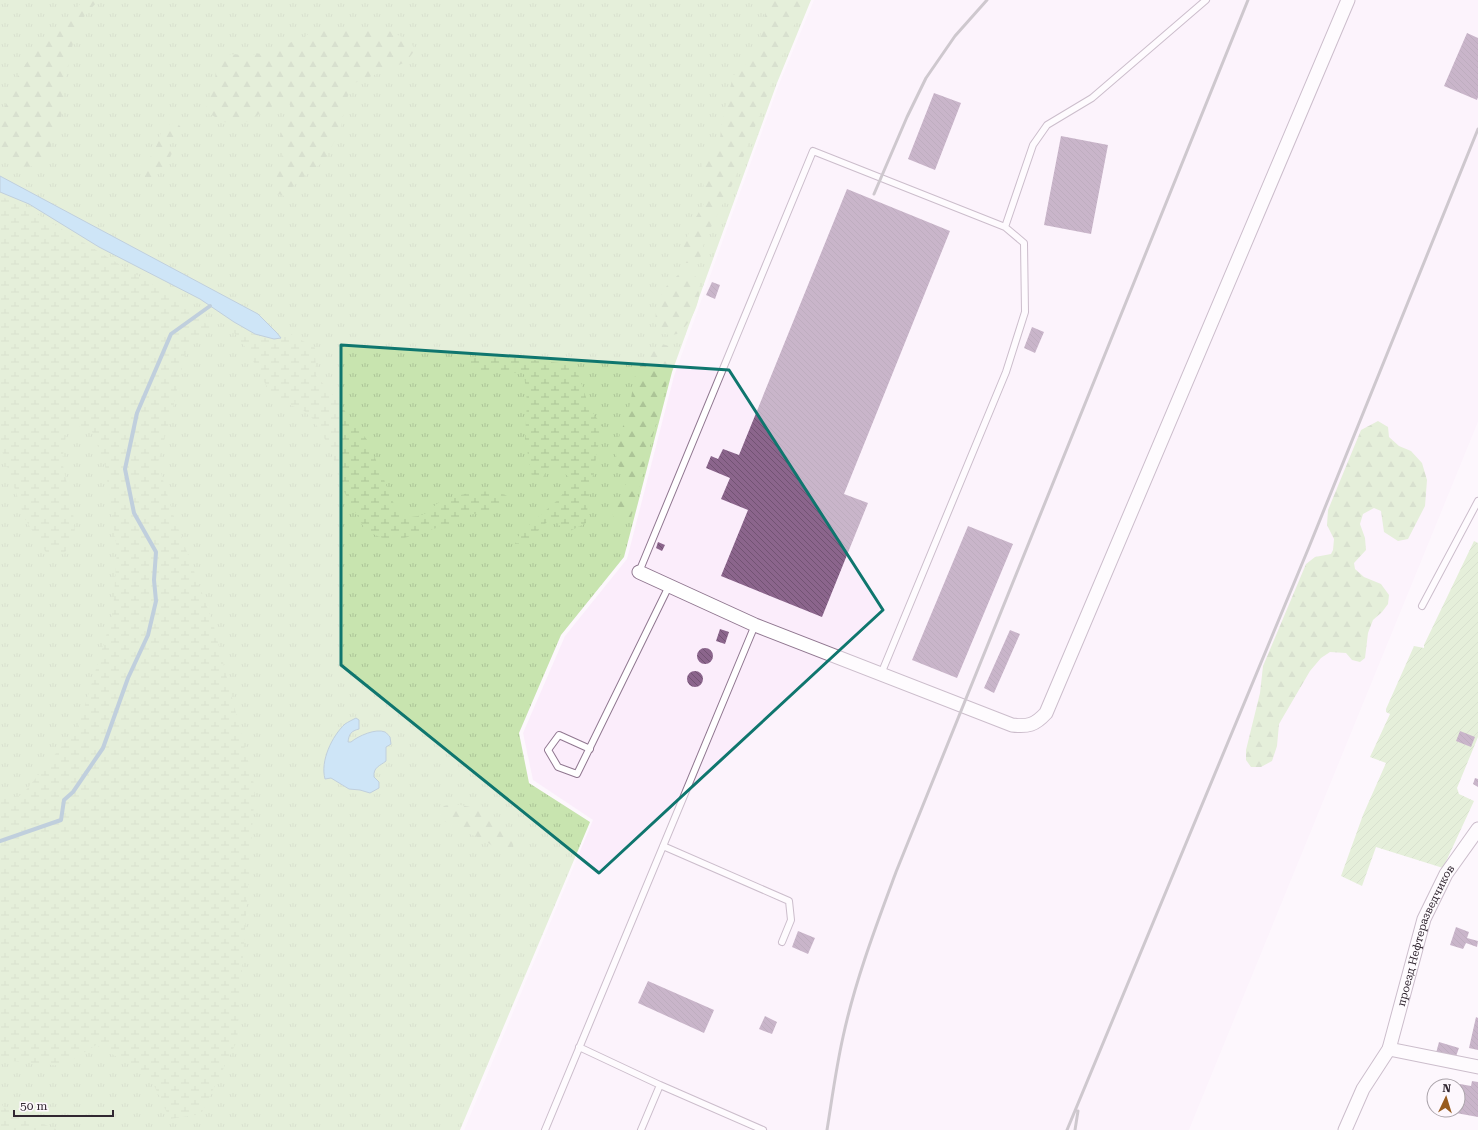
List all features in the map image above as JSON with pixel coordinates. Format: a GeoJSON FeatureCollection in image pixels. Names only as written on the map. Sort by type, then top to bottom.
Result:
{"type":"FeatureCollection","features":[{"type":"Feature","properties":{"kind":"street"},"geometry":{"type":"LineString","coordinates":[[639,572],[755,625],[1012,725],[1032,725],[1039,720],[1046,713],[1346,1]]}},
{"type":"Feature","properties":{"kind":"street","name":"проезд Нефтеразведчиков"},"geometry":{"type":"LineString","coordinates":[[1345,1130],[1363,1089],[1389,1049],[1424,919],[1446,874],[1478,829]]}},
{"type":"Feature","properties":{"kind":"street"},"geometry":{"type":"LineString","coordinates":[[1389,1049],[1478,1067]]}},
{"type":"Feature","properties":{"kind":"lane"},"geometry":{"type":"LineString","coordinates":[[1005,227],[1033,145],[1047,125],[1092,98],[1206,0]]}},
{"type":"Feature","properties":{"kind":"lane"},"geometry":{"type":"LineString","coordinates":[[639,572],[813,151],[1005,227],[1024,244],[1025,312],[1006,372],[881,674]]}},
{"type":"Feature","properties":{"kind":"lane"},"geometry":{"type":"LineString","coordinates":[[1422,606],[1478,501]]}},
{"type":"Feature","properties":{"kind":"lane"},"geometry":{"type":"LineString","coordinates":[[590,749],[558,735],[548,750],[558,767],[577,774],[590,749],[669,586]]}},
{"type":"Feature","properties":{"kind":"lane"},"geometry":{"type":"LineString","coordinates":[[545,1130],[755,625]]}},
{"type":"Feature","properties":{"kind":"lane"},"geometry":{"type":"LineString","coordinates":[[663,846],[789,901],[792,920],[782,942]]}},
{"type":"Feature","properties":{"kind":"lane"},"geometry":{"type":"LineString","coordinates":[[579,1047],[660,1085],[763,1130]]}},
{"type":"Feature","properties":{"kind":"lane"},"geometry":{"type":"LineString","coordinates":[[641,1130],[660,1085]]}},
{"type":"Feature","properties":{"kind":"highlighted area"},"geometry":{"type":"Polygon","coordinates":[[[341,345],[729,370],[883,610],[599,873],[341,665],[341,345]]]}},
{"type":"Feature","properties":{"kind":"shaded area"},"geometry":{"type":"Polygon","coordinates":[[[814,0],[1478,0],[1478,422],[1189,1130],[464,1130],[593,820],[533,780],[523,733],[565,636],[627,559],[674,376],[779,84],[814,0]]]}},
{"type":"Feature","properties":{"kind":"green space"},"geometry":{"type":"Polygon","coordinates":[[[0,0],[811,0],[777,83],[672,372],[624,557],[561,635],[519,733],[529,783],[590,822],[460,1130],[0,1130],[0,0]]]}},
{"type":"Feature","properties":{"kind":"green space"},"geometry":{"type":"Polygon","coordinates":[[[84,0],[99,0],[85,15],[73,43],[66,77],[60,127],[47,154],[37,166],[20,167],[0,155],[0,115],[8,101],[15,81],[27,62],[84,0]]]}},
{"type":"Feature","properties":{"kind":"green space"},"geometry":{"type":"Polygon","coordinates":[[[768,0],[804,0],[734,181],[705,239],[699,263],[685,263],[680,256],[693,222],[705,202],[701,159],[719,147],[722,121],[733,76],[757,53],[768,0]]]}},
{"type":"Feature","properties":{"kind":"green space"},"geometry":{"type":"Polygon","coordinates":[[[356,28],[390,31],[410,41],[415,50],[406,62],[352,84],[346,102],[340,131],[323,162],[297,182],[284,196],[276,193],[275,181],[283,157],[280,138],[282,127],[289,112],[290,102],[287,97],[243,124],[224,122],[208,113],[206,105],[215,86],[216,58],[222,54],[250,55],[275,51],[317,29],[341,32],[356,28]]]}},
{"type":"Feature","properties":{"kind":"green space"},"geometry":{"type":"Polygon","coordinates":[[[175,122],[180,126],[181,131],[169,142],[172,153],[167,164],[152,178],[145,177],[142,170],[146,160],[153,155],[162,130],[175,122]]]}},
{"type":"Feature","properties":{"kind":"green space"},"geometry":{"type":"Polygon","coordinates":[[[0,196],[27,208],[178,300],[211,328],[187,346],[158,463],[173,514],[213,623],[255,788],[237,1041],[201,1114],[170,1119],[149,1075],[96,1045],[62,1066],[3,1060],[0,1065],[0,800],[22,795],[79,725],[113,613],[117,550],[105,465],[90,426],[67,428],[62,461],[73,512],[75,534],[64,554],[47,554],[25,519],[0,445],[0,196]]]}},
{"type":"Feature","properties":{"kind":"green space"},"geometry":{"type":"Polygon","coordinates":[[[683,271],[693,274],[698,280],[700,289],[695,311],[690,321],[677,334],[665,334],[657,327],[656,309],[666,287],[683,271]]]}},
{"type":"Feature","properties":{"kind":"green space"},"geometry":{"type":"Polygon","coordinates":[[[230,320],[261,337],[274,339],[281,338],[272,326],[272,323],[315,348],[316,376],[368,441],[396,509],[411,517],[419,516],[426,513],[436,504],[445,500],[475,492],[496,492],[510,499],[489,511],[469,515],[449,524],[398,540],[385,539],[364,528],[341,486],[331,449],[312,418],[303,410],[282,402],[272,396],[246,348],[228,325],[230,320]]]}},
{"type":"Feature","properties":{"kind":"green space"},"geometry":{"type":"Polygon","coordinates":[[[662,344],[669,346],[672,353],[669,375],[631,518],[626,522],[614,519],[612,512],[625,489],[627,479],[627,473],[617,465],[616,454],[620,433],[628,415],[635,376],[640,365],[662,344]]]}},
{"type":"Feature","properties":{"kind":"green space"},"geometry":{"type":"Polygon","coordinates":[[[486,354],[568,364],[577,371],[590,409],[602,425],[588,502],[586,523],[566,533],[552,517],[526,543],[515,544],[520,533],[560,498],[571,479],[559,469],[549,467],[541,480],[532,477],[525,439],[527,402],[524,373],[482,371],[460,363],[486,354]]]}},
{"type":"Feature","properties":{"kind":"green space"},"geometry":{"type":"Polygon","coordinates":[[[1378,421],[1388,427],[1389,437],[1399,446],[1411,451],[1422,463],[1427,480],[1425,506],[1408,539],[1398,541],[1384,532],[1381,511],[1374,508],[1363,514],[1360,524],[1365,538],[1366,550],[1354,563],[1355,569],[1364,577],[1381,584],[1389,595],[1388,604],[1373,620],[1368,633],[1365,658],[1360,662],[1352,660],[1346,653],[1330,652],[1321,658],[1310,671],[1279,724],[1277,746],[1272,761],[1261,767],[1251,767],[1246,760],[1246,750],[1260,693],[1263,666],[1306,564],[1315,557],[1331,554],[1333,550],[1334,539],[1327,525],[1328,510],[1361,430],[1378,421]]]}},
{"type":"Feature","properties":{"kind":"green space"},"geometry":{"type":"Polygon","coordinates":[[[1474,541],[1478,543],[1478,737],[1457,788],[1459,794],[1474,801],[1443,868],[1376,847],[1362,886],[1341,876],[1363,815],[1386,763],[1370,757],[1390,714],[1386,712],[1386,709],[1414,646],[1424,648],[1424,645],[1474,541]]]}},
{"type":"Feature","properties":{"kind":"green space"},"geometry":{"type":"Polygon","coordinates":[[[452,804],[477,809],[499,821],[509,834],[513,849],[505,851],[501,850],[482,839],[456,829],[444,821],[440,810],[444,806],[452,804]]]}},
{"type":"Feature","properties":{"kind":"green space"},"geometry":{"type":"Polygon","coordinates":[[[0,1101],[4,1108],[58,1130],[0,1130],[0,1101]]]}},
{"type":"Feature","properties":{"kind":"water"},"geometry":{"type":"Polygon","coordinates":[[[0,176],[258,314],[281,338],[274,339],[255,334],[200,299],[99,247],[29,204],[0,192],[0,176]]]}},
{"type":"Feature","properties":{"kind":"water"},"geometry":{"type":"Polygon","coordinates":[[[356,718],[359,720],[359,729],[351,733],[348,742],[351,742],[367,733],[377,731],[385,732],[390,737],[391,744],[386,747],[386,761],[377,767],[374,774],[374,777],[379,782],[379,788],[370,793],[349,789],[331,778],[325,779],[324,764],[328,749],[340,729],[345,724],[356,718]]]}},
{"type":"Feature","properties":{"kind":"building"},"geometry":{"type":"Polygon","coordinates":[[[1467,33],[1478,38],[1477,100],[1444,86],[1467,33]]]}},
{"type":"Feature","properties":{"kind":"building"},"geometry":{"type":"Polygon","coordinates":[[[934,93],[961,103],[935,170],[908,159],[934,93]]]}},
{"type":"Feature","properties":{"kind":"building"},"geometry":{"type":"Polygon","coordinates":[[[1061,136],[1108,145],[1091,234],[1044,225],[1061,136]]]}},
{"type":"Feature","properties":{"kind":"building"},"geometry":{"type":"Polygon","coordinates":[[[847,189],[950,231],[844,494],[868,503],[822,617],[721,576],[748,510],[721,499],[730,478],[706,468],[711,456],[718,459],[723,449],[739,455],[847,189]]]}},
{"type":"Feature","properties":{"kind":"building"},"geometry":{"type":"Polygon","coordinates":[[[712,282],[720,285],[715,299],[706,295],[712,282]]]}},
{"type":"Feature","properties":{"kind":"building"},"geometry":{"type":"Polygon","coordinates":[[[1032,327],[1044,332],[1035,353],[1024,348],[1032,327]]]}},
{"type":"Feature","properties":{"kind":"building"},"geometry":{"type":"Polygon","coordinates":[[[968,526],[1013,544],[957,678],[912,660],[968,526]]]}},
{"type":"Feature","properties":{"kind":"building"},"geometry":{"type":"Polygon","coordinates":[[[658,542],[665,545],[662,551],[656,548],[658,542]]]}},
{"type":"Feature","properties":{"kind":"building"},"geometry":{"type":"Polygon","coordinates":[[[720,629],[729,632],[725,644],[716,641],[720,629]]]}},
{"type":"Feature","properties":{"kind":"building"},"geometry":{"type":"Polygon","coordinates":[[[1010,630],[1020,634],[994,693],[984,688],[1010,630]]]}},
{"type":"Feature","properties":{"kind":"building"},"geometry":{"type":"Polygon","coordinates":[[[705,648],[711,650],[713,656],[711,662],[705,664],[699,662],[697,656],[699,650],[705,648]]]}},
{"type":"Feature","properties":{"kind":"building"},"geometry":{"type":"Polygon","coordinates":[[[695,671],[701,673],[703,679],[701,685],[695,687],[689,685],[687,679],[689,673],[695,671]]]}},
{"type":"Feature","properties":{"kind":"building"},"geometry":{"type":"Polygon","coordinates":[[[1460,731],[1475,737],[1471,747],[1456,741],[1460,731]]]}},
{"type":"Feature","properties":{"kind":"building"},"geometry":{"type":"Polygon","coordinates":[[[1475,778],[1478,779],[1478,787],[1473,784],[1475,778]]]}},
{"type":"Feature","properties":{"kind":"building"},"geometry":{"type":"Polygon","coordinates":[[[1456,927],[1469,932],[1467,938],[1478,941],[1477,947],[1466,943],[1463,949],[1450,945],[1456,927]]]}},
{"type":"Feature","properties":{"kind":"building"},"geometry":{"type":"Polygon","coordinates":[[[798,931],[815,938],[808,954],[792,947],[798,931]]]}},
{"type":"Feature","properties":{"kind":"building"},"geometry":{"type":"Polygon","coordinates":[[[648,981],[714,1010],[704,1033],[638,1003],[648,981]]]}},
{"type":"Feature","properties":{"kind":"building"},"geometry":{"type":"Polygon","coordinates":[[[765,1016],[777,1022],[772,1034],[759,1029],[765,1016]]]}},
{"type":"Feature","properties":{"kind":"building"},"geometry":{"type":"Polygon","coordinates":[[[1476,1017],[1478,1018],[1478,1050],[1469,1048],[1476,1017]]]}},
{"type":"Feature","properties":{"kind":"building"},"geometry":{"type":"Polygon","coordinates":[[[1439,1042],[1459,1048],[1455,1059],[1436,1053],[1439,1042]]]}},
{"type":"Feature","properties":{"kind":"building"},"geometry":{"type":"Polygon","coordinates":[[[1472,1081],[1478,1082],[1478,1117],[1466,1115],[1466,1085],[1471,1086],[1472,1081]]]}},
{"type":"Feature","properties":{"kind":"waterway"},"geometry":{"type":"LineString","coordinates":[[0,841],[61,820],[64,800],[73,792],[103,748],[128,678],[148,635],[156,601],[154,580],[156,552],[134,513],[125,469],[137,413],[171,334],[210,306]]}},
{"type":"Feature","properties":{"kind":"railway"},"geometry":{"type":"LineString","coordinates":[[874,194],[907,117],[926,78],[955,36],[987,0]]}},
{"type":"Feature","properties":{"kind":"railway"},"geometry":{"type":"LineString","coordinates":[[827,1130],[838,1060],[848,1016],[866,954],[896,872],[1248,0]]}},
{"type":"Feature","properties":{"kind":"railway"},"geometry":{"type":"LineString","coordinates":[[1067,1130],[1309,547],[1478,129]]}},
{"type":"Feature","properties":{"kind":"railway"},"geometry":{"type":"LineString","coordinates":[[1075,1130],[1078,1111]]}}]}
